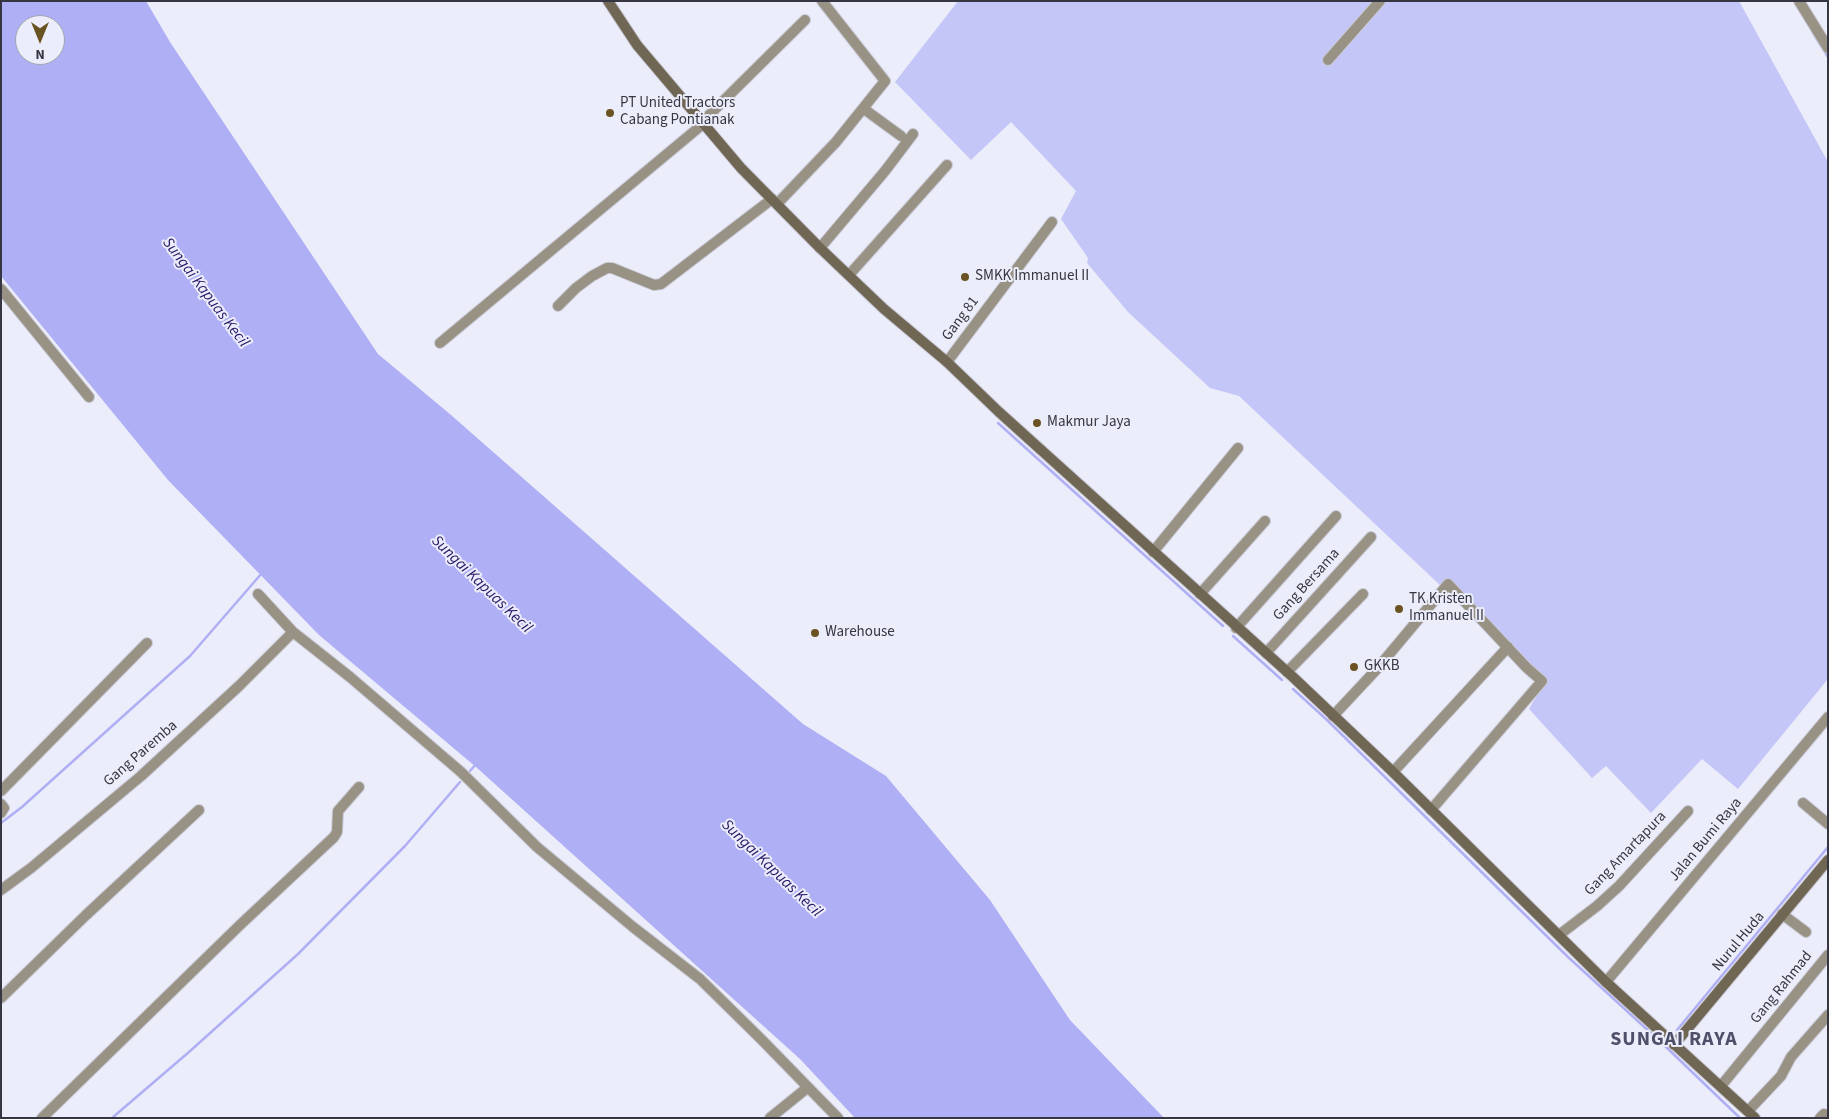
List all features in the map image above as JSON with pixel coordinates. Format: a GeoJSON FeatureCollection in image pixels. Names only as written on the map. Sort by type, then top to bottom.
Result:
{"type":"FeatureCollection","features":[{"type":"Feature","properties":{"kind":"main road"},"geometry":{"type":"LineString","coordinates":[[608,1],[637,45],[741,168],[820,248],[884,309],[947,362],[985,400],[1287,672],[1393,772],[1606,982],[1752,1114]]}},
{"type":"Feature","properties":{"kind":"main road","name":"Nurul Huda"},"geometry":{"type":"LineString","coordinates":[[1674,1045],[1828,860]]}},
{"type":"Feature","properties":{"kind":"street"},"geometry":{"type":"LineString","coordinates":[[558,306],[576,288],[607,268],[612,268],[654,285],[661,284],[774,201],[836,142],[885,81],[822,1]]}},
{"type":"Feature","properties":{"kind":"street"},"geometry":{"type":"LineString","coordinates":[[1328,60],[1380,1]]}},
{"type":"Feature","properties":{"kind":"street"},"geometry":{"type":"LineString","coordinates":[[1800,1],[1826,41]]}},
{"type":"Feature","properties":{"kind":"street"},"geometry":{"type":"LineString","coordinates":[[440,343],[702,122],[805,20]]}},
{"type":"Feature","properties":{"kind":"street"},"geometry":{"type":"LineString","coordinates":[[864,109],[901,136]]}},
{"type":"Feature","properties":{"kind":"street"},"geometry":{"type":"LineString","coordinates":[[820,248],[885,171],[913,134]]}},
{"type":"Feature","properties":{"kind":"street"},"geometry":{"type":"LineString","coordinates":[[849,275],[947,165]]}},
{"type":"Feature","properties":{"kind":"street","name":"Gang 81"},"geometry":{"type":"LineString","coordinates":[[947,362],[1052,222]]}},
{"type":"Feature","properties":{"kind":"street"},"geometry":{"type":"LineString","coordinates":[[1,289],[89,397]]}},
{"type":"Feature","properties":{"kind":"street"},"geometry":{"type":"LineString","coordinates":[[1153,552],[1238,448]]}},
{"type":"Feature","properties":{"kind":"street"},"geometry":{"type":"LineString","coordinates":[[1236,628],[1336,516]]}},
{"type":"Feature","properties":{"kind":"street"},"geometry":{"type":"LineString","coordinates":[[1200,594],[1265,521]]}},
{"type":"Feature","properties":{"kind":"street","name":"Gang Bersama"},"geometry":{"type":"LineString","coordinates":[[1266,653],[1371,537]]}},
{"type":"Feature","properties":{"kind":"street"},"geometry":{"type":"LineString","coordinates":[[1333,716],[1376,670],[1448,584],[1542,681],[1431,810]]}},
{"type":"Feature","properties":{"kind":"street"},"geometry":{"type":"LineString","coordinates":[[258,594],[293,632],[350,677],[461,772],[537,847],[700,979],[838,1118]]}},
{"type":"Feature","properties":{"kind":"street"},"geometry":{"type":"LineString","coordinates":[[1287,672],[1362,594]]}},
{"type":"Feature","properties":{"kind":"street","name":"Gang Paremba"},"geometry":{"type":"LineString","coordinates":[[1,890],[43,858],[141,776],[239,686],[293,632]]}},
{"type":"Feature","properties":{"kind":"street"},"geometry":{"type":"LineString","coordinates":[[1,791],[147,643]]}},
{"type":"Feature","properties":{"kind":"street"},"geometry":{"type":"LineString","coordinates":[[1393,772],[1508,647]]}},
{"type":"Feature","properties":{"kind":"street","name":"Jalan Bumi Raya"},"geometry":{"type":"LineString","coordinates":[[1606,982],[1828,717]]}},
{"type":"Feature","properties":{"kind":"street"},"geometry":{"type":"LineString","coordinates":[[42,1118],[261,905],[334,837],[337,832],[338,811],[359,787]]}},
{"type":"Feature","properties":{"kind":"street"},"geometry":{"type":"LineString","coordinates":[[1802,803],[1828,824]]}},
{"type":"Feature","properties":{"kind":"street"},"geometry":{"type":"LineString","coordinates":[[1,804],[4,808],[1,814]]}},
{"type":"Feature","properties":{"kind":"street"},"geometry":{"type":"LineString","coordinates":[[1,998],[85,916],[199,810]]}},
{"type":"Feature","properties":{"kind":"street","name":"Gang Amartapura"},"geometry":{"type":"LineString","coordinates":[[1559,935],[1597,906],[1619,886],[1688,811]]}},
{"type":"Feature","properties":{"kind":"street"},"geometry":{"type":"LineString","coordinates":[[1782,914],[1806,932]]}},
{"type":"Feature","properties":{"kind":"street","name":"Gang Rahmad"},"geometry":{"type":"LineString","coordinates":[[1721,1086],[1828,956]]}},
{"type":"Feature","properties":{"kind":"street"},"geometry":{"type":"LineString","coordinates":[[1752,1114],[1781,1076],[1792,1057],[1828,1015]]}},
{"type":"Feature","properties":{"kind":"street"},"geometry":{"type":"LineString","coordinates":[[770,1118],[807,1088]]}},
{"type":"Feature","properties":{"kind":"shaded area"},"geometry":{"type":"Polygon","coordinates":[[[958,1],[1739,1],[1828,162],[1828,679],[1738,789],[1702,759],[1651,813],[1606,766],[1592,778],[1529,709],[1544,683],[1239,396],[1210,388],[1128,312],[1087,263],[1088,258],[1061,219],[1076,191],[1011,122],[971,160],[895,82],[958,1]]]}},
{"type":"Feature","properties":{"kind":"water","name":"Sungai Kapuas Kecil"},"geometry":{"type":"Polygon","coordinates":[[[1,1],[146,1],[170,42],[378,354],[451,415],[803,724],[886,776],[990,900],[1070,1020],[1164,1118],[855,1118],[800,1059],[476,767],[319,635],[168,480],[1,276],[1,1]]]}},
{"type":"Feature","properties":{"kind":"waterway"},"geometry":{"type":"LineString","coordinates":[[1813,33],[1828,57]]}},
{"type":"Feature","properties":{"kind":"waterway"},"geometry":{"type":"LineString","coordinates":[[998,423],[1223,626]]}},
{"type":"Feature","properties":{"kind":"waterway"},"geometry":{"type":"LineString","coordinates":[[1,823],[22,807],[190,656],[262,573]]}},
{"type":"Feature","properties":{"kind":"waterway"},"geometry":{"type":"LineString","coordinates":[[1233,636],[1282,680]]}},
{"type":"Feature","properties":{"kind":"waterway"},"geometry":{"type":"LineString","coordinates":[[1293,689],[1327,720],[1568,957],[1740,1118]]}},
{"type":"Feature","properties":{"kind":"waterway"},"geometry":{"type":"LineString","coordinates":[[470,771],[476,764]]}},
{"type":"Feature","properties":{"kind":"waterway"},"geometry":{"type":"LineString","coordinates":[[112,1118],[298,954],[405,846],[460,782]]}},
{"type":"Feature","properties":{"kind":"waterway"},"geometry":{"type":"LineString","coordinates":[[1677,1030],[1828,847]]}},
{"type":"Feature","properties":{"kind":"place","name":"PT United Tractors Cabang Pontianak"},"geometry":{"type":"Point","coordinates":[610,113]}},
{"type":"Feature","properties":{"kind":"place","name":"SMKK Immanuel II"},"geometry":{"type":"Point","coordinates":[965,277]}},
{"type":"Feature","properties":{"kind":"place","name":"Makmur Jaya"},"geometry":{"type":"Point","coordinates":[1037,423]}},
{"type":"Feature","properties":{"kind":"place","name":"TK Kristen Immanuel II"},"geometry":{"type":"Point","coordinates":[1399,609]}},
{"type":"Feature","properties":{"kind":"place","name":"Warehouse"},"geometry":{"type":"Point","coordinates":[815,633]}},
{"type":"Feature","properties":{"kind":"place","name":"GKKB"},"geometry":{"type":"Point","coordinates":[1354,667]}},
{"type":"Feature","properties":{"kind":"district","name":"SUNGAI RAYA"},"geometry":{"type":"Point","coordinates":[1674,1041]}}]}
